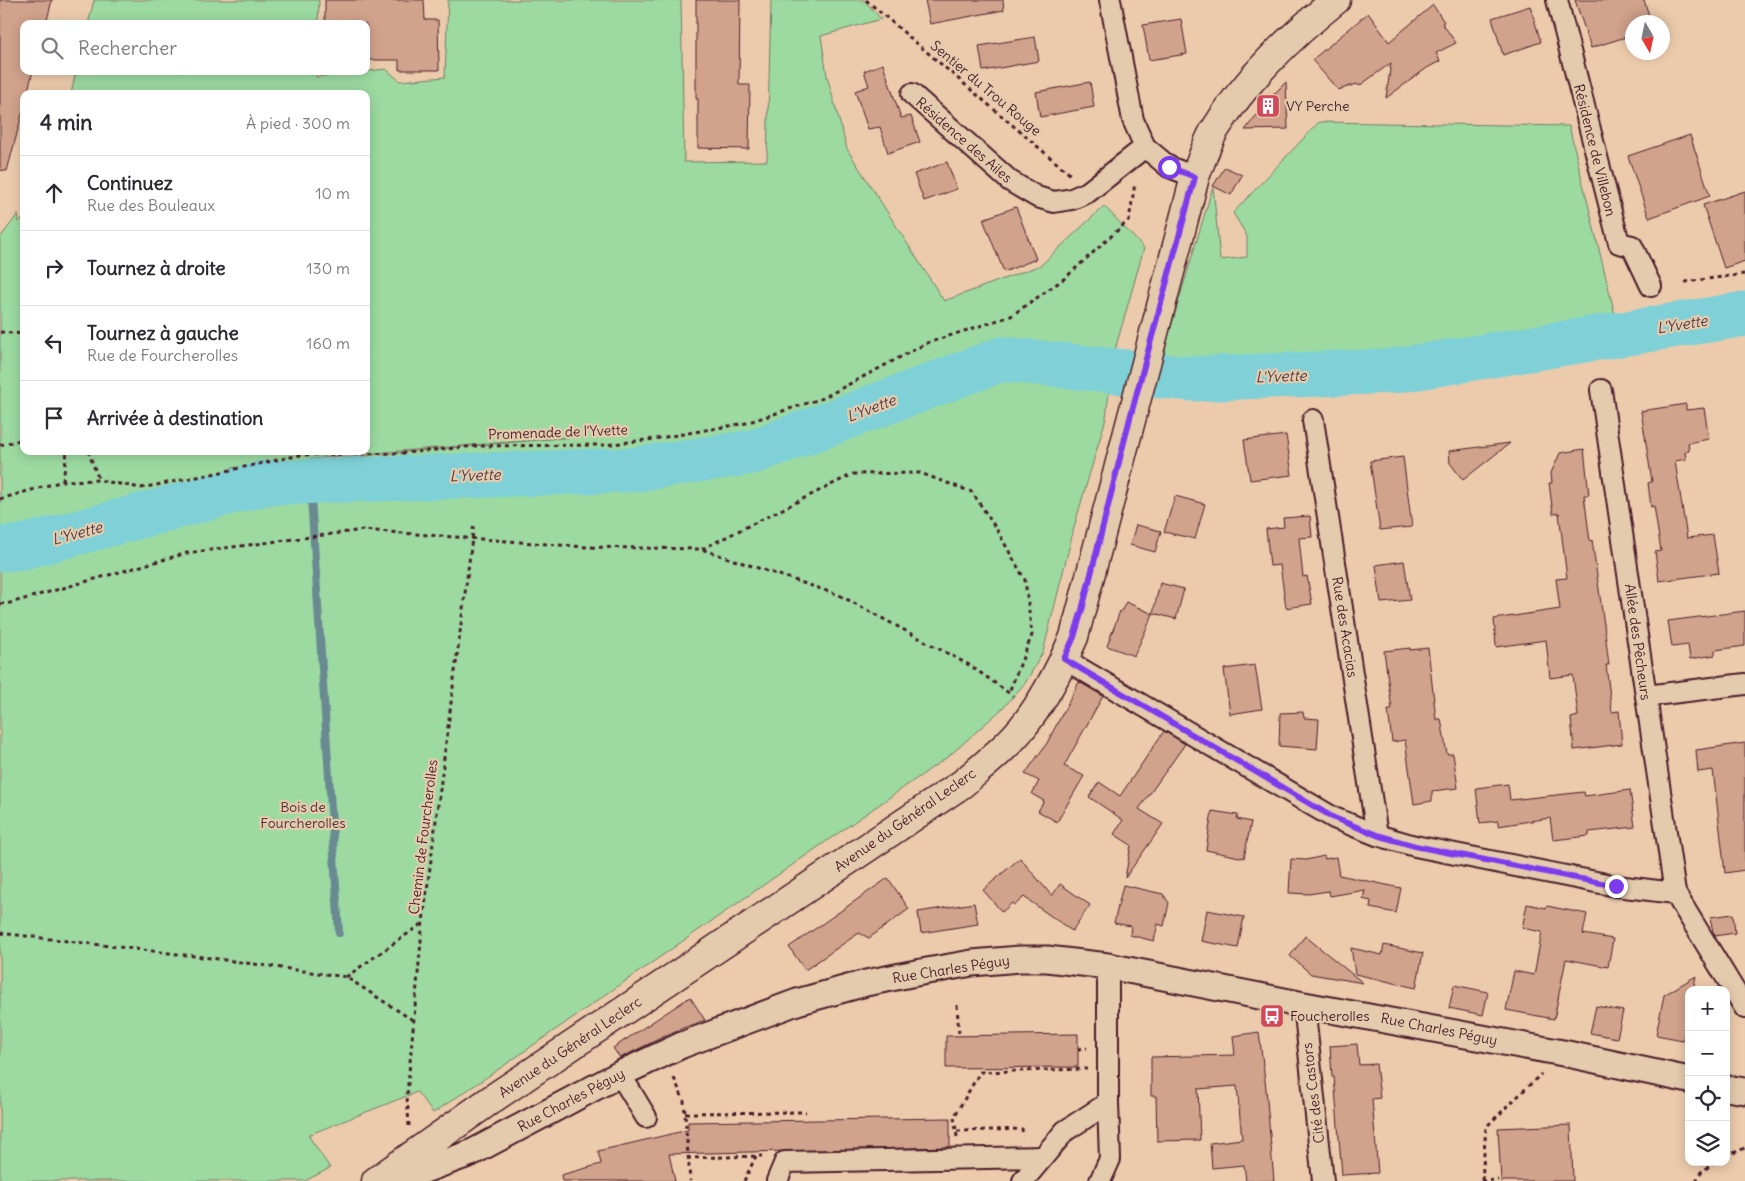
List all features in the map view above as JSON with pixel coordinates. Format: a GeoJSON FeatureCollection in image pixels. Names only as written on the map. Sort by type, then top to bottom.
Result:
{"type":"FeatureCollection","features":[{"type":"Feature","properties":{"kind":"main road","name":"Avenue du Général Leclerc"},"geometry":{"type":"LineString","coordinates":[[376,1181],[509,1088],[962,784],[1001,750],[1021,729],[1043,698],[1074,637],[1195,177],[1214,132],[1243,89],[1274,54],[1336,0]]}},
{"type":"Feature","properties":{"kind":"street"},"geometry":{"type":"LineString","coordinates":[[1110,0],[1133,120],[1145,146],[1169,167],[1195,177]]}},
{"type":"Feature","properties":{"kind":"street","name":"Résidence de Villebon"},"geometry":{"type":"LineString","coordinates":[[1557,0],[1619,244],[1632,246],[1651,286]]}},
{"type":"Feature","properties":{"kind":"street","name":"Résidence des Ailes"},"geometry":{"type":"LineString","coordinates":[[912,94],[1010,181],[1037,197],[1054,202],[1072,199],[1088,192],[1145,146]]}},
{"type":"Feature","properties":{"kind":"street","name":"Allée des Pêcheurs"},"geometry":{"type":"LineString","coordinates":[[1601,390],[1675,893]]}},
{"type":"Feature","properties":{"kind":"street","name":"Rue des Acacias"},"geometry":{"type":"LineString","coordinates":[[1313,420],[1377,835]]}},
{"type":"Feature","properties":{"kind":"street"},"geometry":{"type":"LineString","coordinates":[[1064,659],[1334,818],[1377,835],[1415,846],[1616,886],[1675,893],[1745,1008]]}},
{"type":"Feature","properties":{"kind":"street"},"geometry":{"type":"LineString","coordinates":[[1646,696],[1745,684]]}},
{"type":"Feature","properties":{"kind":"street","name":"Rue Charles Péguy"},"geometry":{"type":"LineString","coordinates":[[394,1181],[470,1152],[620,1074],[682,1045],[796,1002],[866,983],[972,963],[1020,959],[1048,959],[1108,966],[1563,1053],[1685,1079]]}},
{"type":"Feature","properties":{"kind":"street"},"geometry":{"type":"LineString","coordinates":[[1100,1181],[1110,1159],[1108,966]]}},
{"type":"Feature","properties":{"kind":"street","name":"Cité des Castors"},"geometry":{"type":"LineString","coordinates":[[1304,1005],[1323,1181]]}},
{"type":"Feature","properties":{"kind":"street"},"geometry":{"type":"LineString","coordinates":[[620,1074],[646,1117]]}},
{"type":"Feature","properties":{"kind":"street"},"geometry":{"type":"LineString","coordinates":[[1730,1089],[1745,1091]]}},
{"type":"Feature","properties":{"kind":"street"},"geometry":{"type":"LineString","coordinates":[[1023,1181],[1064,1131],[1108,1103]]}},
{"type":"Feature","properties":{"kind":"street"},"geometry":{"type":"LineString","coordinates":[[777,1181],[785,1162],[1043,1157]]}},
{"type":"Feature","properties":{"kind":"path","name":"Sentier du Trou Rouge"},"geometry":{"type":"LineString","coordinates":[[866,0],[1075,178],[1096,186]]}},
{"type":"Feature","properties":{"kind":"path","name":"Promenade de l'Yvette"},"geometry":{"type":"LineString","coordinates":[[370,454],[405,454],[476,446],[604,445],[654,439],[746,423],[823,398],[927,343],[1011,316],[1065,278],[1124,226],[1129,220],[1134,194]]}},
{"type":"Feature","properties":{"kind":"path"},"geometry":{"type":"LineString","coordinates":[[1685,282],[1745,274]]}},
{"type":"Feature","properties":{"kind":"path"},"geometry":{"type":"LineString","coordinates":[[0,332],[20,334]]}},
{"type":"Feature","properties":{"kind":"path"},"geometry":{"type":"LineString","coordinates":[[0,445],[20,440]]}},
{"type":"Feature","properties":{"kind":"path"},"geometry":{"type":"LineString","coordinates":[[63,481],[66,455]]}},
{"type":"Feature","properties":{"kind":"path"},"geometry":{"type":"LineString","coordinates":[[90,455],[100,480]]}},
{"type":"Feature","properties":{"kind":"path","name":"Promenade de l'Yvette"},"geometry":{"type":"LineString","coordinates":[[0,498],[63,481],[100,480],[141,488],[300,455]]}},
{"type":"Feature","properties":{"kind":"path"},"geometry":{"type":"LineString","coordinates":[[0,604],[10,603],[187,553],[363,530],[586,547],[701,549],[839,595],[971,666],[1008,692],[1032,635],[1025,580],[997,530],[972,492],[920,473],[852,474],[701,549]]}},
{"type":"Feature","properties":{"kind":"path","name":"Chemin de Fourcherolles"},"geometry":{"type":"LineString","coordinates":[[414,1154],[409,1131],[407,1094],[423,923],[474,523]]}},
{"type":"Feature","properties":{"kind":"path"},"geometry":{"type":"LineString","coordinates":[[346,978],[423,923]]}},
{"type":"Feature","properties":{"kind":"path"},"geometry":{"type":"LineString","coordinates":[[0,933],[201,957],[346,978],[414,1021]]}},
{"type":"Feature","properties":{"kind":"path"},"geometry":{"type":"LineString","coordinates":[[957,1005],[959,1036]]}},
{"type":"Feature","properties":{"kind":"path"},"geometry":{"type":"LineString","coordinates":[[1498,1180],[1482,1181],[1486,1127],[1563,1053]]}},
{"type":"Feature","properties":{"kind":"path"},"geometry":{"type":"LineString","coordinates":[[957,1139],[954,1117],[981,1070],[1091,1069]]}},
{"type":"Feature","properties":{"kind":"path"},"geometry":{"type":"LineString","coordinates":[[674,1078],[684,1101],[690,1181]]}},
{"type":"Feature","properties":{"kind":"path"},"geometry":{"type":"LineString","coordinates":[[685,1113],[806,1112]]}},
{"type":"Feature","properties":{"kind":"path"},"geometry":{"type":"LineString","coordinates":[[957,1131],[1022,1129],[1023,1139]]}},
{"type":"Feature","properties":{"kind":"path"},"geometry":{"type":"LineString","coordinates":[[1730,1154],[1745,1148]]}},
{"type":"Feature","properties":{"kind":"path"},"geometry":{"type":"LineString","coordinates":[[687,1158],[718,1155],[766,1156]]}},
{"type":"Feature","properties":{"kind":"path"},"geometry":{"type":"LineString","coordinates":[[744,1181],[756,1156]]}},
{"type":"Feature","properties":{"kind":"path"},"geometry":{"type":"LineString","coordinates":[[1696,1181],[1701,1172],[1710,1166]]}},
{"type":"Feature","properties":{"kind":"green space"},"geometry":{"type":"Polygon","coordinates":[[[94,0],[319,0],[318,20],[89,20],[94,0]]]}},
{"type":"Feature","properties":{"kind":"green space","name":"Bois de Fourcherolles"},"geometry":{"type":"Polygon","coordinates":[[[448,0],[681,0],[684,162],[767,161],[771,0],[864,0],[881,19],[821,36],[827,76],[847,149],[944,301],[1041,265],[1104,206],[1144,248],[1113,357],[1106,418],[1076,520],[1043,652],[1026,682],[1003,708],[949,756],[433,1113],[417,1092],[308,1135],[330,1168],[305,1181],[0,1181],[0,238],[18,214],[20,221],[20,455],[351,455],[231,468],[571,437],[370,453],[370,90],[72,90],[75,75],[316,75],[316,77],[370,75],[370,71],[386,69],[400,81],[445,77],[448,0]]]}},
{"type":"Feature","properties":{"kind":"green space"},"geometry":{"type":"Polygon","coordinates":[[[1319,122],[1569,126],[1615,315],[1391,353],[1230,373],[1159,367],[1213,186],[1220,260],[1247,257],[1247,236],[1233,213],[1319,122]]]}},
{"type":"Feature","properties":{"kind":"building"},"geometry":{"type":"Polygon","coordinates":[[[0,0],[52,0],[47,20],[20,20],[20,75],[32,75],[28,90],[20,90],[20,122],[7,171],[0,170],[0,0]]]}},
{"type":"Feature","properties":{"kind":"building"},"geometry":{"type":"Polygon","coordinates":[[[325,0],[424,0],[425,20],[438,20],[439,70],[399,70],[399,60],[370,60],[370,20],[325,20],[325,0]]]}},
{"type":"Feature","properties":{"kind":"building"},"geometry":{"type":"Polygon","coordinates":[[[696,0],[740,0],[739,85],[750,85],[749,149],[698,148],[696,0]]]}},
{"type":"Feature","properties":{"kind":"building"},"geometry":{"type":"Polygon","coordinates":[[[925,0],[1003,0],[1004,10],[930,24],[925,0]]]}},
{"type":"Feature","properties":{"kind":"building"},"geometry":{"type":"Polygon","coordinates":[[[1575,0],[1644,0],[1649,15],[1625,15],[1625,37],[1591,48],[1575,0]]]}},
{"type":"Feature","properties":{"kind":"building"},"geometry":{"type":"Polygon","coordinates":[[[1433,5],[1444,22],[1442,23],[1456,43],[1436,53],[1440,61],[1427,68],[1386,98],[1391,63],[1359,86],[1357,84],[1338,90],[1312,60],[1368,13],[1389,42],[1433,5]]]}},
{"type":"Feature","properties":{"kind":"building"},"geometry":{"type":"Polygon","coordinates":[[[1530,6],[1541,42],[1503,55],[1492,18],[1530,6]]]}},
{"type":"Feature","properties":{"kind":"building"},"geometry":{"type":"Polygon","coordinates":[[[1181,19],[1187,54],[1149,60],[1143,25],[1181,19]]]}},
{"type":"Feature","properties":{"kind":"building"},"geometry":{"type":"Polygon","coordinates":[[[1035,37],[1039,61],[983,71],[979,46],[1035,37]]]}},
{"type":"Feature","properties":{"kind":"building"},"geometry":{"type":"Polygon","coordinates":[[[883,64],[901,118],[911,116],[920,142],[888,153],[880,127],[868,129],[855,91],[869,86],[864,71],[883,64]]]}},
{"type":"Feature","properties":{"kind":"building"},"geometry":{"type":"Polygon","coordinates":[[[1090,82],[1094,107],[1040,117],[1036,92],[1090,82]]]}},
{"type":"Feature","properties":{"kind":"building"},"geometry":{"type":"Polygon","coordinates":[[[1286,82],[1288,129],[1245,130],[1270,98],[1286,82]]]}},
{"type":"Feature","properties":{"kind":"building"},"geometry":{"type":"Polygon","coordinates":[[[1690,135],[1710,196],[1649,218],[1628,156],[1690,135]]]}},
{"type":"Feature","properties":{"kind":"building"},"geometry":{"type":"Polygon","coordinates":[[[947,162],[957,189],[924,201],[914,174],[947,162]]]}},
{"type":"Feature","properties":{"kind":"building"},"geometry":{"type":"Polygon","coordinates":[[[1225,167],[1242,175],[1231,195],[1213,186],[1225,167]]]}},
{"type":"Feature","properties":{"kind":"building"},"geometry":{"type":"Polygon","coordinates":[[[1745,191],[1745,261],[1724,268],[1703,205],[1745,191]]]}},
{"type":"Feature","properties":{"kind":"building"},"geometry":{"type":"Polygon","coordinates":[[[1016,207],[1036,259],[1004,272],[983,219],[1016,207]]]}},
{"type":"Feature","properties":{"kind":"building"},"geometry":{"type":"Polygon","coordinates":[[[1686,404],[1686,410],[1704,408],[1709,439],[1688,443],[1689,451],[1685,452],[1686,459],[1675,461],[1687,538],[1713,535],[1719,573],[1659,581],[1655,552],[1661,551],[1654,506],[1651,507],[1648,483],[1652,482],[1641,411],[1686,404]]]}},
{"type":"Feature","properties":{"kind":"building"},"geometry":{"type":"Polygon","coordinates":[[[1286,435],[1292,475],[1250,480],[1244,440],[1286,435]]]}},
{"type":"Feature","properties":{"kind":"building"},"geometry":{"type":"Polygon","coordinates":[[[1510,443],[1463,480],[1450,463],[1449,451],[1510,443]]]}},
{"type":"Feature","properties":{"kind":"building"},"geometry":{"type":"Polygon","coordinates":[[[1584,449],[1589,495],[1584,495],[1605,632],[1609,665],[1606,665],[1612,712],[1619,711],[1622,744],[1574,750],[1571,718],[1578,716],[1573,675],[1550,678],[1546,640],[1496,647],[1494,619],[1560,609],[1556,579],[1567,578],[1559,513],[1553,514],[1549,483],[1552,483],[1551,473],[1560,453],[1584,449]]]}},
{"type":"Feature","properties":{"kind":"building"},"geometry":{"type":"Polygon","coordinates":[[[1403,457],[1412,527],[1380,530],[1370,461],[1403,457]]]}},
{"type":"Feature","properties":{"kind":"building"},"geometry":{"type":"Polygon","coordinates":[[[1175,496],[1205,504],[1195,539],[1164,532],[1175,496]]]}},
{"type":"Feature","properties":{"kind":"building"},"geometry":{"type":"Polygon","coordinates":[[[1310,516],[1312,537],[1299,538],[1303,577],[1307,576],[1312,604],[1286,608],[1280,565],[1270,566],[1266,529],[1284,527],[1283,518],[1310,516]]]}},
{"type":"Feature","properties":{"kind":"building"},"geometry":{"type":"Polygon","coordinates":[[[1136,525],[1161,531],[1155,552],[1130,545],[1136,525]]]}},
{"type":"Feature","properties":{"kind":"building"},"geometry":{"type":"Polygon","coordinates":[[[1404,561],[1410,600],[1381,603],[1376,565],[1404,561]]]}},
{"type":"Feature","properties":{"kind":"building"},"geometry":{"type":"Polygon","coordinates":[[[1160,583],[1184,589],[1176,619],[1153,613],[1160,583]]]}},
{"type":"Feature","properties":{"kind":"building"},"geometry":{"type":"Polygon","coordinates":[[[1126,602],[1153,614],[1134,656],[1107,646],[1120,611],[1126,602]]]}},
{"type":"Feature","properties":{"kind":"building"},"geometry":{"type":"Polygon","coordinates":[[[1745,611],[1745,646],[1715,650],[1715,655],[1690,659],[1688,645],[1672,647],[1668,621],[1745,611]]]}},
{"type":"Feature","properties":{"kind":"building"},"geometry":{"type":"Polygon","coordinates":[[[1410,648],[1410,650],[1428,648],[1436,719],[1441,719],[1447,754],[1453,754],[1458,788],[1432,791],[1432,801],[1414,804],[1405,740],[1392,742],[1388,710],[1392,710],[1384,651],[1410,648]]]}},
{"type":"Feature","properties":{"kind":"building"},"geometry":{"type":"Polygon","coordinates":[[[1255,665],[1262,709],[1230,714],[1224,669],[1255,665]]]}},
{"type":"Feature","properties":{"kind":"building"},"geometry":{"type":"Polygon","coordinates":[[[1079,682],[1103,696],[1064,766],[1084,776],[1057,822],[1038,811],[1044,801],[1032,794],[1039,781],[1025,774],[1047,743],[1079,682]]]}},
{"type":"Feature","properties":{"kind":"building"},"geometry":{"type":"Polygon","coordinates":[[[1303,712],[1304,718],[1319,719],[1317,749],[1279,746],[1280,713],[1303,712]]]}},
{"type":"Feature","properties":{"kind":"building"},"geometry":{"type":"Polygon","coordinates":[[[1164,731],[1185,744],[1139,809],[1163,824],[1125,878],[1131,845],[1114,834],[1123,820],[1089,797],[1099,782],[1120,796],[1164,731]]]}},
{"type":"Feature","properties":{"kind":"building"},"geometry":{"type":"Polygon","coordinates":[[[1745,743],[1745,870],[1725,873],[1713,770],[1698,772],[1696,750],[1745,743]]]}},
{"type":"Feature","properties":{"kind":"building"},"geometry":{"type":"Polygon","coordinates":[[[1508,784],[1510,800],[1584,792],[1585,796],[1630,790],[1635,827],[1589,832],[1589,836],[1553,840],[1550,818],[1498,826],[1498,821],[1480,823],[1476,788],[1508,784]]]}},
{"type":"Feature","properties":{"kind":"building"},"geometry":{"type":"Polygon","coordinates":[[[1212,811],[1238,815],[1237,819],[1251,822],[1244,858],[1206,850],[1212,811]]]}},
{"type":"Feature","properties":{"kind":"building"},"geometry":{"type":"Polygon","coordinates":[[[1324,856],[1325,859],[1336,857],[1339,875],[1401,888],[1396,913],[1370,908],[1371,901],[1363,899],[1365,890],[1330,896],[1329,891],[1308,894],[1289,893],[1291,859],[1306,860],[1324,856]]]}},
{"type":"Feature","properties":{"kind":"building"},"geometry":{"type":"Polygon","coordinates":[[[1020,858],[1052,896],[1060,884],[1090,905],[1072,931],[1024,897],[1015,905],[1012,903],[1002,912],[983,890],[1020,858]]]}},
{"type":"Feature","properties":{"kind":"building"},"geometry":{"type":"Polygon","coordinates":[[[888,878],[909,909],[869,938],[859,933],[805,970],[789,947],[888,878]]]}},
{"type":"Feature","properties":{"kind":"building"},"geometry":{"type":"Polygon","coordinates":[[[1123,885],[1163,894],[1169,903],[1164,926],[1158,924],[1154,941],[1130,935],[1131,926],[1114,923],[1123,885]]]}},
{"type":"Feature","properties":{"kind":"building"},"geometry":{"type":"Polygon","coordinates":[[[974,903],[978,924],[921,933],[918,912],[974,903]]]}},
{"type":"Feature","properties":{"kind":"building"},"geometry":{"type":"Polygon","coordinates":[[[1527,904],[1587,914],[1583,934],[1613,939],[1608,967],[1566,959],[1554,1019],[1506,1010],[1514,971],[1534,975],[1542,932],[1522,928],[1527,904]]]}},
{"type":"Feature","properties":{"kind":"building"},"geometry":{"type":"Polygon","coordinates":[[[1207,910],[1244,917],[1238,948],[1201,941],[1207,910]]]}},
{"type":"Feature","properties":{"kind":"building"},"geometry":{"type":"Polygon","coordinates":[[[1733,914],[1735,933],[1715,936],[1710,917],[1733,914]]]}},
{"type":"Feature","properties":{"kind":"building"},"geometry":{"type":"Polygon","coordinates":[[[1305,936],[1363,983],[1311,974],[1290,956],[1305,936]]]}},
{"type":"Feature","properties":{"kind":"building"},"geometry":{"type":"Polygon","coordinates":[[[1384,945],[1423,953],[1416,988],[1355,974],[1351,948],[1382,955],[1384,945]]]}},
{"type":"Feature","properties":{"kind":"building"},"geometry":{"type":"Polygon","coordinates":[[[1696,976],[1694,986],[1685,986],[1685,1030],[1683,1040],[1656,1035],[1664,995],[1696,976]]]}},
{"type":"Feature","properties":{"kind":"building"},"geometry":{"type":"Polygon","coordinates":[[[1454,985],[1488,992],[1483,1015],[1449,1008],[1454,985]]]}},
{"type":"Feature","properties":{"kind":"building"},"geometry":{"type":"Polygon","coordinates":[[[690,997],[705,1020],[675,1031],[620,1058],[613,1048],[690,997]]]}},
{"type":"Feature","properties":{"kind":"building"},"geometry":{"type":"Polygon","coordinates":[[[1596,1006],[1623,1011],[1617,1038],[1590,1033],[1596,1006]]]}},
{"type":"Feature","properties":{"kind":"building"},"geometry":{"type":"Polygon","coordinates":[[[1259,1032],[1274,1181],[1246,1181],[1244,1165],[1212,1168],[1210,1143],[1242,1139],[1237,1086],[1198,1089],[1200,1140],[1157,1141],[1156,1096],[1151,1096],[1151,1057],[1235,1055],[1233,1036],[1259,1032]]]}},
{"type":"Feature","properties":{"kind":"building"},"geometry":{"type":"Polygon","coordinates":[[[1078,1034],[1078,1067],[946,1068],[946,1036],[1078,1034]]]}},
{"type":"Feature","properties":{"kind":"building"},"geometry":{"type":"Polygon","coordinates":[[[1357,1044],[1359,1065],[1376,1064],[1380,1098],[1372,1099],[1378,1173],[1342,1175],[1330,1046],[1357,1044]]]}},
{"type":"Feature","properties":{"kind":"building"},"geometry":{"type":"Polygon","coordinates":[[[950,1118],[950,1147],[669,1154],[675,1181],[562,1181],[561,1175],[601,1164],[598,1151],[688,1130],[688,1122],[950,1118]]]}},
{"type":"Feature","properties":{"kind":"building"},"geometry":{"type":"Polygon","coordinates":[[[1571,1125],[1573,1181],[1501,1181],[1498,1128],[1571,1125]]]}},
{"type":"Feature","properties":{"kind":"waterway","name":"L'Yvette"},"geometry":{"type":"LineString","coordinates":[[0,549],[23,547],[265,483],[631,470],[753,452],[1002,359],[1192,379],[1393,371],[1745,314]]}},
{"type":"Feature","properties":{"kind":"waterway"},"geometry":{"type":"LineString","coordinates":[[310,481],[339,933]]}},
{"type":"Feature","properties":{"kind":"place","name":"VY Perche"},"geometry":{"type":"Point","coordinates":[1268,106]}},
{"type":"Feature","properties":{"kind":"place","name":"Foucherolles"},"geometry":{"type":"Point","coordinates":[1272,1016]}},
{"type":"Feature","properties":{"kind":"route"},"geometry":{"type":"LineString","coordinates":[[1169,167],[1195,177],[1130,418],[1082,610],[1074,637],[1064,659],[1334,818],[1377,835],[1415,846],[1616,886]]}}]}
